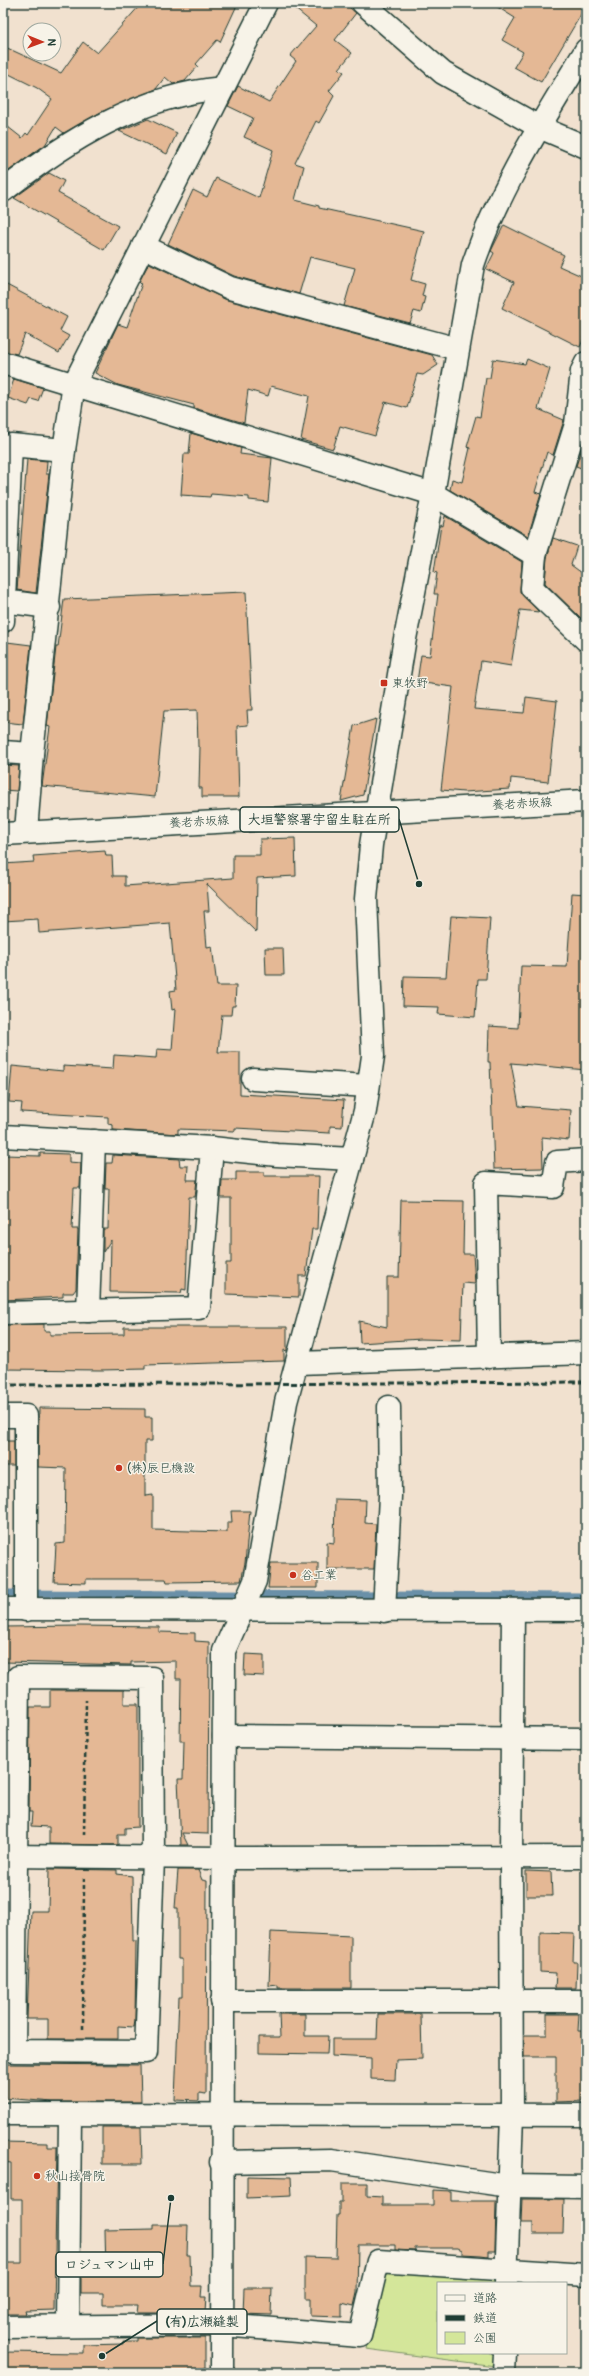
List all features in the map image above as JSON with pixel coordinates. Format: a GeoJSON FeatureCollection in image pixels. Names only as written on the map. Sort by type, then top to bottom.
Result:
{"type":"FeatureCollection","features":[{"type":"Feature","properties":{"kind":"street"},"geometry":{"type":"LineString","coordinates":[[26,832],[32,754],[49,607],[64,450],[74,384],[142,246],[224,88],[266,3]]}},
{"type":"Feature","properties":{"kind":"street"},"geometry":{"type":"LineString","coordinates":[[363,3],[443,73],[539,127],[586,147]]}},
{"type":"Feature","properties":{"kind":"street"},"geometry":{"type":"LineString","coordinates":[[222,2373],[221,2115],[224,1858],[224,1652],[254,1584],[286,1402],[298,1363],[365,1111],[372,1056],[366,899],[376,811],[404,644],[433,494],[472,265],[485,229],[539,127],[586,50]]}},
{"type":"Feature","properties":{"kind":"street"},"geometry":{"type":"LineString","coordinates":[[3,190],[37,164],[117,116],[155,101],[194,90],[224,88]]}},
{"type":"Feature","properties":{"kind":"street"},"geometry":{"type":"LineString","coordinates":[[142,246],[230,288],[458,349]]}},
{"type":"Feature","properties":{"kind":"street"},"geometry":{"type":"LineString","coordinates":[[3,363],[433,494],[535,555]]}},
{"type":"Feature","properties":{"kind":"street"},"geometry":{"type":"LineString","coordinates":[[586,363],[582,371],[576,424],[535,555],[532,588],[586,640]]}},
{"type":"Feature","properties":{"kind":"street"},"geometry":{"type":"LineString","coordinates":[[49,607],[4,608],[11,445],[64,450]]}},
{"type":"Feature","properties":{"kind":"street"},"geometry":{"type":"LineString","coordinates":[[3,752],[32,754]]}},
{"type":"Feature","properties":{"kind":"street","name":"養老赤坂線"},"geometry":{"type":"LineString","coordinates":[[3,834],[376,811],[586,801]]}},
{"type":"Feature","properties":{"kind":"street"},"geometry":{"type":"LineString","coordinates":[[254,1079],[368,1086]]}},
{"type":"Feature","properties":{"kind":"street"},"geometry":{"type":"LineString","coordinates":[[3,1136],[212,1148],[277,1155],[352,1159]]}},
{"type":"Feature","properties":{"kind":"street"},"geometry":{"type":"LineString","coordinates":[[88,1310],[94,1141]]}},
{"type":"Feature","properties":{"kind":"street"},"geometry":{"type":"LineString","coordinates":[[3,1312],[199,1308],[212,1148]]}},
{"type":"Feature","properties":{"kind":"street"},"geometry":{"type":"LineString","coordinates":[[488,1357],[486,1184],[553,1187],[557,1162],[586,1160]]}},
{"type":"Feature","properties":{"kind":"street"},"geometry":{"type":"LineString","coordinates":[[298,1363],[586,1353]]}},
{"type":"Feature","properties":{"kind":"street"},"geometry":{"type":"LineString","coordinates":[[384,1609],[390,1496],[388,1407]]}},
{"type":"Feature","properties":{"kind":"street"},"geometry":{"type":"LineString","coordinates":[[3,1416],[26,1416],[26,1607]]}},
{"type":"Feature","properties":{"kind":"street"},"geometry":{"type":"LineString","coordinates":[[3,1609],[26,1607],[586,1610]]}},
{"type":"Feature","properties":{"kind":"street"},"geometry":{"type":"LineString","coordinates":[[506,2276],[512,2115],[511,1857],[514,1610]]}},
{"type":"Feature","properties":{"kind":"street"},"geometry":{"type":"LineString","coordinates":[[18,1677],[152,1678],[153,1858],[146,2052],[14,2051],[9,1856],[18,1677]]}},
{"type":"Feature","properties":{"kind":"street"},"geometry":{"type":"LineString","coordinates":[[224,1736],[586,1739]]}},
{"type":"Feature","properties":{"kind":"street"},"geometry":{"type":"LineString","coordinates":[[9,1856],[153,1858],[586,1857]]}},
{"type":"Feature","properties":{"kind":"street"},"geometry":{"type":"LineString","coordinates":[[222,2001],[586,2001]]}},
{"type":"Feature","properties":{"kind":"street"},"geometry":{"type":"LineString","coordinates":[[3,2114],[586,2115]]}},
{"type":"Feature","properties":{"kind":"street"},"geometry":{"type":"LineString","coordinates":[[68,2326],[70,2115]]}},
{"type":"Feature","properties":{"kind":"street"},"geometry":{"type":"LineString","coordinates":[[221,2162],[331,2160],[509,2186],[586,2187]]}},
{"type":"Feature","properties":{"kind":"street"},"geometry":{"type":"LineString","coordinates":[[3,2327],[222,2325],[360,2336],[378,2260],[506,2276],[586,2275]]}},
{"type":"Feature","properties":{"kind":"street"},"geometry":{"type":"LineString","coordinates":[[504,2373],[505,2354]]}},
{"type":"Feature","properties":{"kind":"green space"},"geometry":{"type":"Polygon","coordinates":[[[382,2271],[495,2273],[498,2282],[437,2282],[437,2354],[496,2354],[495,2366],[366,2349],[382,2271]]]}},
{"type":"Feature","properties":{"kind":"building"},"geometry":{"type":"Polygon","coordinates":[[[142,3],[238,3],[220,42],[217,40],[196,64],[198,66],[185,81],[173,84],[165,77],[156,89],[101,112],[64,133],[56,127],[45,145],[3,175],[3,123],[22,138],[26,133],[28,135],[52,99],[37,88],[3,71],[3,46],[22,55],[22,62],[37,62],[61,73],[83,42],[97,53],[142,3]]]}},
{"type":"Feature","properties":{"kind":"building"},"geometry":{"type":"Polygon","coordinates":[[[288,3],[344,3],[356,13],[335,40],[352,53],[339,69],[344,72],[329,91],[334,96],[319,123],[316,121],[295,163],[304,166],[295,200],[319,206],[319,208],[424,231],[411,280],[425,284],[422,296],[425,297],[421,313],[414,311],[410,323],[344,306],[355,268],[310,257],[299,294],[234,276],[168,244],[193,190],[207,197],[216,178],[259,198],[273,150],[244,137],[253,118],[228,106],[238,86],[269,102],[296,61],[290,56],[316,26],[288,3]]]}},
{"type":"Feature","properties":{"kind":"building"},"geometry":{"type":"Polygon","coordinates":[[[491,3],[586,3],[586,6],[541,82],[514,67],[523,52],[502,40],[515,18],[491,3]]]}},
{"type":"Feature","properties":{"kind":"building"},"geometry":{"type":"Polygon","coordinates":[[[148,119],[177,133],[167,154],[119,131],[148,119]]]}},
{"type":"Feature","properties":{"kind":"building"},"geometry":{"type":"Polygon","coordinates":[[[49,173],[64,181],[58,193],[118,226],[104,250],[14,198],[49,173]]]}},
{"type":"Feature","properties":{"kind":"building"},"geometry":{"type":"Polygon","coordinates":[[[504,225],[564,255],[559,266],[586,278],[586,333],[580,347],[502,308],[514,282],[486,269],[494,253],[491,251],[504,225]]]}},
{"type":"Feature","properties":{"kind":"building"},"geometry":{"type":"Polygon","coordinates":[[[149,263],[227,300],[432,355],[438,365],[423,375],[417,374],[407,408],[385,402],[375,436],[340,426],[333,449],[301,440],[309,396],[271,386],[268,396],[248,390],[244,423],[194,408],[194,405],[118,385],[95,373],[118,324],[127,327],[142,283],[139,282],[149,263]]]}},
{"type":"Feature","properties":{"kind":"building"},"geometry":{"type":"Polygon","coordinates":[[[3,283],[67,317],[60,331],[69,336],[59,353],[25,334],[17,354],[3,351],[3,283]]]}},
{"type":"Feature","properties":{"kind":"building"},"geometry":{"type":"Polygon","coordinates":[[[493,359],[525,364],[527,359],[550,369],[538,409],[564,420],[553,455],[547,452],[535,492],[541,494],[528,536],[450,490],[452,479],[462,482],[470,448],[467,447],[476,416],[480,417],[486,378],[490,378],[493,359]]]}},
{"type":"Feature","properties":{"kind":"building"},"geometry":{"type":"Polygon","coordinates":[[[14,379],[43,388],[38,401],[31,399],[28,405],[8,398],[14,379]]]}},
{"type":"Feature","properties":{"kind":"building"},"geometry":{"type":"Polygon","coordinates":[[[191,433],[241,448],[240,454],[272,458],[268,502],[249,500],[249,497],[211,494],[210,497],[181,495],[184,454],[189,454],[191,433]]]}},
{"type":"Feature","properties":{"kind":"building"},"geometry":{"type":"Polygon","coordinates":[[[583,445],[586,446],[586,470],[576,466],[583,445]]]}},
{"type":"Feature","properties":{"kind":"building"},"geometry":{"type":"Polygon","coordinates":[[[27,459],[47,461],[46,474],[49,474],[36,593],[17,590],[27,459]]]}},
{"type":"Feature","properties":{"kind":"building"},"geometry":{"type":"Polygon","coordinates":[[[445,516],[522,562],[520,592],[539,612],[520,610],[511,666],[481,661],[474,709],[524,713],[526,697],[557,701],[548,782],[511,778],[510,789],[464,792],[441,790],[453,687],[417,682],[421,655],[430,656],[438,594],[434,594],[437,573],[434,572],[441,525],[443,526],[445,516]]]}},
{"type":"Feature","properties":{"kind":"building"},"geometry":{"type":"Polygon","coordinates":[[[553,538],[577,546],[571,565],[586,576],[586,623],[545,583],[547,557],[553,538]]]}},
{"type":"Feature","properties":{"kind":"building"},"geometry":{"type":"Polygon","coordinates":[[[246,592],[252,710],[247,710],[248,725],[237,726],[239,797],[202,797],[202,788],[199,788],[200,747],[198,747],[197,710],[164,711],[155,797],[42,786],[50,727],[47,726],[56,647],[58,647],[64,599],[246,592]]]}},
{"type":"Feature","properties":{"kind":"building"},"geometry":{"type":"Polygon","coordinates":[[[7,642],[31,645],[23,724],[3,722],[7,642]]]}},
{"type":"Feature","properties":{"kind":"building"},"geometry":{"type":"Polygon","coordinates":[[[376,719],[363,795],[341,801],[354,726],[376,719]]]}},
{"type":"Feature","properties":{"kind":"building"},"geometry":{"type":"Polygon","coordinates":[[[3,765],[19,766],[17,791],[3,790],[3,765]]]}},
{"type":"Feature","properties":{"kind":"building"},"geometry":{"type":"Polygon","coordinates":[[[295,838],[296,876],[257,878],[256,932],[207,884],[209,911],[204,911],[207,947],[212,946],[217,986],[236,986],[235,1006],[232,1006],[231,1015],[222,1015],[218,1052],[240,1052],[240,1094],[344,1100],[342,1127],[330,1126],[330,1133],[235,1128],[235,1131],[178,1129],[178,1134],[113,1130],[113,1125],[108,1124],[108,1117],[21,1112],[22,1103],[9,1102],[12,1066],[63,1071],[63,1066],[113,1069],[114,1055],[156,1058],[157,1049],[172,1050],[175,1009],[172,1010],[170,991],[176,990],[170,923],[39,933],[38,919],[3,921],[3,864],[34,862],[33,856],[105,851],[106,856],[112,856],[113,876],[125,876],[125,886],[233,878],[233,855],[260,855],[260,839],[295,838]]]}},
{"type":"Feature","properties":{"kind":"building"},"geometry":{"type":"Polygon","coordinates":[[[572,893],[586,894],[586,1070],[511,1063],[519,1106],[571,1110],[569,1140],[542,1137],[543,1168],[494,1169],[490,1062],[488,1062],[489,1026],[518,1028],[521,966],[567,967],[572,893]]]}},
{"type":"Feature","properties":{"kind":"building"},"geometry":{"type":"Polygon","coordinates":[[[451,916],[490,918],[486,979],[478,979],[475,1017],[438,1014],[439,1007],[403,1006],[404,976],[446,977],[451,916]]]}},
{"type":"Feature","properties":{"kind":"building"},"geometry":{"type":"Polygon","coordinates":[[[265,948],[283,948],[284,975],[266,975],[265,948]]]}},
{"type":"Feature","properties":{"kind":"building"},"geometry":{"type":"Polygon","coordinates":[[[40,1153],[69,1154],[69,1162],[81,1163],[80,1188],[74,1188],[72,1229],[78,1229],[76,1289],[73,1293],[63,1293],[63,1297],[3,1300],[3,1155],[40,1156],[40,1153]]]}},
{"type":"Feature","properties":{"kind":"building"},"geometry":{"type":"Polygon","coordinates":[[[113,1155],[179,1159],[180,1166],[188,1166],[187,1180],[197,1180],[195,1197],[189,1197],[186,1290],[182,1289],[181,1293],[110,1292],[111,1240],[103,1252],[103,1229],[108,1229],[109,1189],[105,1189],[106,1163],[112,1163],[113,1155]]]}},
{"type":"Feature","properties":{"kind":"building"},"geometry":{"type":"Polygon","coordinates":[[[236,1172],[264,1172],[264,1176],[319,1176],[317,1229],[312,1229],[306,1276],[299,1276],[299,1297],[226,1294],[226,1263],[231,1263],[231,1198],[221,1198],[222,1180],[236,1180],[236,1172]]]}},
{"type":"Feature","properties":{"kind":"building"},"geometry":{"type":"Polygon","coordinates":[[[401,1200],[464,1201],[463,1254],[473,1254],[475,1284],[463,1283],[461,1340],[421,1339],[360,1343],[359,1321],[387,1327],[387,1277],[399,1277],[401,1200]]]}},
{"type":"Feature","properties":{"kind":"building"},"geometry":{"type":"Polygon","coordinates":[[[44,1324],[44,1331],[50,1331],[50,1335],[124,1334],[124,1327],[287,1327],[287,1351],[284,1350],[284,1361],[145,1365],[145,1369],[3,1369],[3,1325],[44,1324]]]}},
{"type":"Feature","properties":{"kind":"building"},"geometry":{"type":"Polygon","coordinates":[[[39,1408],[145,1409],[145,1417],[152,1417],[152,1441],[145,1441],[145,1496],[153,1495],[153,1530],[227,1532],[227,1522],[232,1522],[231,1511],[250,1511],[245,1563],[241,1581],[167,1582],[166,1579],[86,1579],[86,1583],[54,1582],[56,1544],[65,1543],[66,1468],[38,1467],[39,1408]]]}},
{"type":"Feature","properties":{"kind":"building"},"geometry":{"type":"Polygon","coordinates":[[[3,1441],[14,1441],[14,1466],[3,1466],[3,1441]]]}},
{"type":"Feature","properties":{"kind":"building"},"geometry":{"type":"Polygon","coordinates":[[[335,1499],[366,1500],[365,1523],[376,1524],[374,1569],[327,1569],[327,1542],[334,1543],[335,1499]]]}},
{"type":"Feature","properties":{"kind":"building","name":"谷工業"},"geometry":{"type":"Polygon","coordinates":[[[271,1563],[318,1563],[318,1588],[268,1588],[271,1563]]]}},
{"type":"Feature","properties":{"kind":"building"},"geometry":{"type":"Polygon","coordinates":[[[3,1627],[159,1627],[159,1632],[195,1633],[195,1641],[209,1642],[208,1834],[182,1833],[188,1845],[181,1845],[178,1779],[183,1779],[184,1741],[180,1741],[181,1679],[176,1679],[176,1661],[131,1662],[131,1665],[3,1662],[3,1627]]]}},
{"type":"Feature","properties":{"kind":"building"},"geometry":{"type":"Polygon","coordinates":[[[245,1654],[264,1655],[264,1676],[244,1675],[245,1654]]]}},
{"type":"Feature","properties":{"kind":"building"},"geometry":{"type":"Polygon","coordinates":[[[50,1690],[124,1690],[124,1704],[138,1704],[138,1827],[125,1828],[125,1835],[118,1835],[118,1845],[49,1844],[49,1827],[31,1826],[32,1812],[29,1812],[30,1707],[50,1707],[50,1690]]]}},
{"type":"Feature","properties":{"kind":"building"},"geometry":{"type":"Polygon","coordinates":[[[3,1706],[5,1706],[4,1811],[3,1811],[3,1706]]]}},
{"type":"Feature","properties":{"kind":"building"},"geometry":{"type":"Polygon","coordinates":[[[49,1869],[117,1870],[117,1874],[132,1876],[133,1941],[136,1941],[135,2020],[134,2027],[118,2026],[118,2039],[48,2039],[48,2019],[27,2019],[31,1911],[48,1911],[49,1869]]]}},
{"type":"Feature","properties":{"kind":"building"},"geometry":{"type":"Polygon","coordinates":[[[178,1870],[198,1870],[202,1880],[207,1881],[206,2094],[199,2093],[199,2101],[175,2100],[179,1997],[182,1997],[182,1959],[178,1959],[178,1908],[175,1908],[178,1870]]]}},
{"type":"Feature","properties":{"kind":"building"},"geometry":{"type":"Polygon","coordinates":[[[526,1871],[551,1872],[552,1896],[526,1896],[526,1871]]]}},
{"type":"Feature","properties":{"kind":"building"},"geometry":{"type":"Polygon","coordinates":[[[271,1932],[351,1936],[351,1988],[278,1988],[278,1985],[269,1986],[271,1932]]]}},
{"type":"Feature","properties":{"kind":"building"},"geometry":{"type":"Polygon","coordinates":[[[540,1932],[574,1933],[573,1962],[577,1962],[576,1988],[555,1988],[556,1973],[540,1972],[540,1932]]]}},
{"type":"Feature","properties":{"kind":"building"},"geometry":{"type":"Polygon","coordinates":[[[279,2014],[305,2014],[305,2036],[328,2036],[327,2054],[259,2053],[259,2037],[280,2037],[279,2014]]]}},
{"type":"Feature","properties":{"kind":"building"},"geometry":{"type":"Polygon","coordinates":[[[378,2014],[421,2014],[422,2059],[396,2060],[395,2080],[371,2079],[371,2058],[332,2056],[332,2039],[377,2039],[378,2014]]]}},
{"type":"Feature","properties":{"kind":"building"},"geometry":{"type":"Polygon","coordinates":[[[547,2014],[579,2014],[578,2031],[582,2031],[584,2101],[556,2102],[556,2057],[524,2057],[524,2035],[547,2035],[547,2014]]]}},
{"type":"Feature","properties":{"kind":"building"},"geometry":{"type":"Polygon","coordinates":[[[3,2064],[140,2065],[141,2102],[53,2102],[3,2098],[3,2064]]]}},
{"type":"Feature","properties":{"kind":"building"},"geometry":{"type":"Polygon","coordinates":[[[102,2127],[141,2127],[142,2164],[102,2164],[102,2127]]]}},
{"type":"Feature","properties":{"kind":"building"},"geometry":{"type":"Polygon","coordinates":[[[3,2142],[47,2143],[47,2147],[57,2147],[54,2310],[25,2311],[26,2314],[3,2314],[3,2263],[22,2263],[22,2199],[11,2199],[11,2163],[3,2162],[3,2142]]]}},
{"type":"Feature","properties":{"kind":"building"},"geometry":{"type":"Polygon","coordinates":[[[247,2176],[291,2177],[292,2196],[247,2198],[247,2176]]]}},
{"type":"Feature","properties":{"kind":"building"},"geometry":{"type":"Polygon","coordinates":[[[342,2183],[367,2183],[367,2196],[382,2197],[382,2205],[433,2205],[433,2190],[451,2191],[451,2201],[496,2201],[495,2251],[488,2251],[488,2256],[462,2254],[462,2250],[458,2248],[415,2248],[415,2251],[395,2250],[395,2245],[358,2245],[357,2293],[354,2306],[342,2303],[342,2317],[310,2316],[310,2299],[305,2299],[305,2257],[336,2258],[337,2215],[339,2215],[339,2202],[342,2202],[342,2183]]]}},
{"type":"Feature","properties":{"kind":"building"},"geometry":{"type":"Polygon","coordinates":[[[522,2199],[564,2199],[563,2234],[533,2234],[533,2222],[521,2222],[522,2199]]]}},
{"type":"Feature","properties":{"kind":"building"},"geometry":{"type":"Polygon","coordinates":[[[154,2225],[188,2225],[187,2255],[190,2255],[191,2286],[202,2286],[201,2297],[206,2297],[205,2313],[137,2313],[138,2305],[103,2305],[103,2293],[81,2293],[81,2272],[106,2273],[105,2230],[154,2229],[154,2225]]]}},
{"type":"Feature","properties":{"kind":"building"},"geometry":{"type":"Polygon","coordinates":[[[244,2288],[272,2288],[271,2315],[243,2314],[244,2288]]]}},
{"type":"Feature","properties":{"kind":"building"},"geometry":{"type":"Polygon","coordinates":[[[137,2338],[205,2338],[205,2370],[193,2370],[193,2373],[3,2373],[3,2352],[83,2353],[83,2345],[123,2344],[123,2341],[137,2341],[137,2338]]]}},
{"type":"Feature","properties":{"kind":"waterway"},"geometry":{"type":"LineString","coordinates":[[3,1593],[586,1596]]}},
{"type":"Feature","properties":{"kind":"railway"},"geometry":{"type":"LineString","coordinates":[[3,1385],[586,1382]]}},
{"type":"Feature","properties":{"kind":"place","name":"東牧野"},"geometry":{"type":"Point","coordinates":[384,683]}},
{"type":"Feature","properties":{"kind":"place","name":"大垣警察署宇留生駐在所"},"geometry":{"type":"Point","coordinates":[419,884]}},
{"type":"Feature","properties":{"kind":"place","name":"(株)辰巳機設"},"geometry":{"type":"Point","coordinates":[119,1468]}},
{"type":"Feature","properties":{"kind":"place","name":"谷工業"},"geometry":{"type":"Point","coordinates":[293,1575]}},
{"type":"Feature","properties":{"kind":"place","name":"秋山接骨院"},"geometry":{"type":"Point","coordinates":[37,2176]}},
{"type":"Feature","properties":{"kind":"place","name":"ロジュマン山中"},"geometry":{"type":"Point","coordinates":[171,2198]}},
{"type":"Feature","properties":{"kind":"place","name":"(有)広瀬縫製"},"geometry":{"type":"Point","coordinates":[102,2356]}}]}
